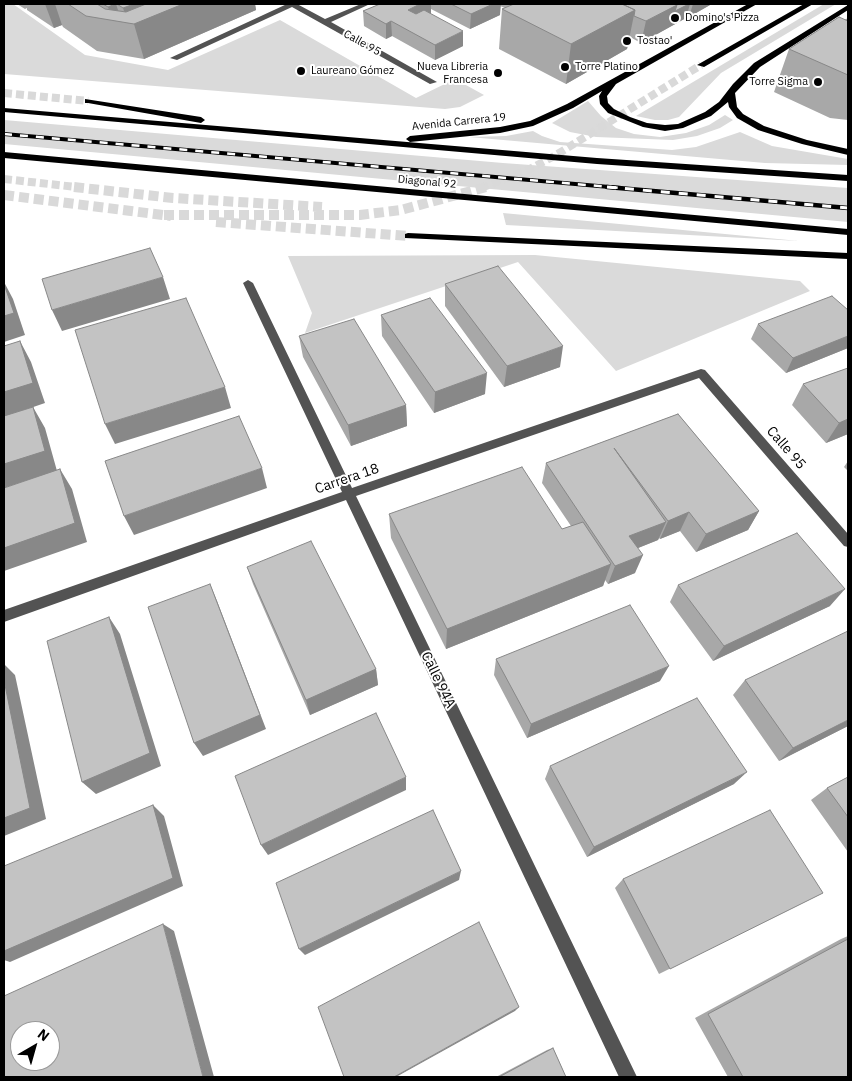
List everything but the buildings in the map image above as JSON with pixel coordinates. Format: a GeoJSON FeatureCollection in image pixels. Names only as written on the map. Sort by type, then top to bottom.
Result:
{"type":"FeatureCollection","features":[{"type":"Feature","properties":{"kind":"main road","name":"Avenida Carrera 19"},"geometry":{"type":"LineString","coordinates":[[378,142],[518,127],[556,113],[753,4]]}},
{"type":"Feature","properties":{"kind":"main road"},"geometry":{"type":"LineString","coordinates":[[701,65],[808,4]]}},
{"type":"Feature","properties":{"kind":"main road"},"geometry":{"type":"LineString","coordinates":[[614,82],[603,96],[604,104],[611,111],[627,120],[664,128],[694,122],[722,104],[742,78],[757,65],[848,8]]}},
{"type":"Feature","properties":{"kind":"main road"},"geometry":{"type":"LineString","coordinates":[[732,92],[733,107],[740,116],[761,128],[805,142],[848,152]]}},
{"type":"Feature","properties":{"kind":"main road"},"geometry":{"type":"LineString","coordinates":[[88,101],[293,135]]}},
{"type":"Feature","properties":{"kind":"main road"},"geometry":{"type":"LineString","coordinates":[[4,110],[690,168],[848,178]]}},
{"type":"Feature","properties":{"kind":"main road","name":"Diagonal 92"},"geometry":{"type":"LineString","coordinates":[[4,155],[848,232]]}},
{"type":"Feature","properties":{"kind":"main road"},"geometry":{"type":"LineString","coordinates":[[408,236],[848,256]]}},
{"type":"Feature","properties":{"kind":"street","name":"Calle 95"},"geometry":{"type":"LineString","coordinates":[[292,4],[433,82]]}},
{"type":"Feature","properties":{"kind":"street"},"geometry":{"type":"LineString","coordinates":[[174,58],[292,4]]}},
{"type":"Feature","properties":{"kind":"street"},"geometry":{"type":"LineString","coordinates":[[325,22],[367,4]]}},
{"type":"Feature","properties":{"kind":"street","name":"Calle 94A"},"geometry":{"type":"LineString","coordinates":[[248,283],[628,1077]]}},
{"type":"Feature","properties":{"kind":"street","name":"Calle 95"},"geometry":{"type":"LineString","coordinates":[[700,373],[848,542]]}},
{"type":"Feature","properties":{"kind":"street","name":"Carrera 18"},"geometry":{"type":"LineString","coordinates":[[4,616],[700,373]]}},
{"type":"Feature","properties":{"kind":"shaded area"},"geometry":{"type":"Polygon","coordinates":[[[4,4],[13,4],[85,55],[168,70],[280,20],[416,98],[455,79],[484,95],[460,107],[445,109],[4,74],[4,4]]]}},
{"type":"Feature","properties":{"kind":"shaded area"},"geometry":{"type":"Polygon","coordinates":[[[824,4],[836,4],[721,73],[679,117],[668,120],[655,120],[636,116],[824,4]]]}},
{"type":"Feature","properties":{"kind":"shaded area"},"geometry":{"type":"Polygon","coordinates":[[[588,101],[601,116],[616,128],[634,134],[660,137],[686,133],[709,125],[725,115],[733,120],[720,128],[697,136],[673,140],[596,137],[570,132],[552,123],[588,101]]]}},
{"type":"Feature","properties":{"kind":"shaded area"},"geometry":{"type":"Polygon","coordinates":[[[4,120],[503,163],[848,188],[848,222],[4,144],[4,120]]]}},
{"type":"Feature","properties":{"kind":"shaded area"},"geometry":{"type":"Polygon","coordinates":[[[533,131],[560,142],[672,150],[696,147],[740,132],[772,146],[848,159],[848,165],[765,163],[469,137],[506,136],[533,131]]]}},
{"type":"Feature","properties":{"kind":"shaded area"},"geometry":{"type":"Polygon","coordinates":[[[503,213],[799,241],[506,225],[503,213]]]}},
{"type":"Feature","properties":{"kind":"shaded area"},"geometry":{"type":"Polygon","coordinates":[[[535,255],[800,281],[810,291],[616,371],[518,262],[305,333],[312,313],[288,256],[535,255]]]}},
{"type":"Feature","properties":{"kind":"tunnel"},"geometry":{"type":"LineString","coordinates":[[481,188],[528,170],[556,155],[701,65]]}},
{"type":"Feature","properties":{"kind":"tunnel"},"geometry":{"type":"LineString","coordinates":[[4,93],[88,101]]}},
{"type":"Feature","properties":{"kind":"tunnel"},"geometry":{"type":"LineString","coordinates":[[4,179],[85,188]]}},
{"type":"Feature","properties":{"kind":"tunnel"},"geometry":{"type":"LineString","coordinates":[[74,187],[173,198],[322,207]]}},
{"type":"Feature","properties":{"kind":"tunnel"},"geometry":{"type":"LineString","coordinates":[[164,215],[360,215],[401,210],[486,187]]}},
{"type":"Feature","properties":{"kind":"tunnel"},"geometry":{"type":"LineString","coordinates":[[4,195],[171,216]]}},
{"type":"Feature","properties":{"kind":"tunnel"},"geometry":{"type":"LineString","coordinates":[[216,222],[408,236]]}},
{"type":"Feature","properties":{"kind":"railway"},"geometry":{"type":"LineString","coordinates":[[4,134],[621,188]]}},
{"type":"Feature","properties":{"kind":"railway"},"geometry":{"type":"LineString","coordinates":[[607,187],[848,208]]}},
{"type":"Feature","properties":{"kind":"place","name":"Domino's Pizza"},"geometry":{"type":"Point","coordinates":[675,18]}},
{"type":"Feature","properties":{"kind":"place","name":"Tostao'"},"geometry":{"type":"Point","coordinates":[627,41]}},
{"type":"Feature","properties":{"kind":"place","name":"Torre Platino"},"geometry":{"type":"Point","coordinates":[565,67]}},
{"type":"Feature","properties":{"kind":"place","name":"Laureano Gómez"},"geometry":{"type":"Point","coordinates":[301,71]}},
{"type":"Feature","properties":{"kind":"place","name":"Nueva Libreria Francesa"},"geometry":{"type":"Point","coordinates":[498,73]}},
{"type":"Feature","properties":{"kind":"place","name":"Torre Sigma"},"geometry":{"type":"Point","coordinates":[818,82]}}]}
